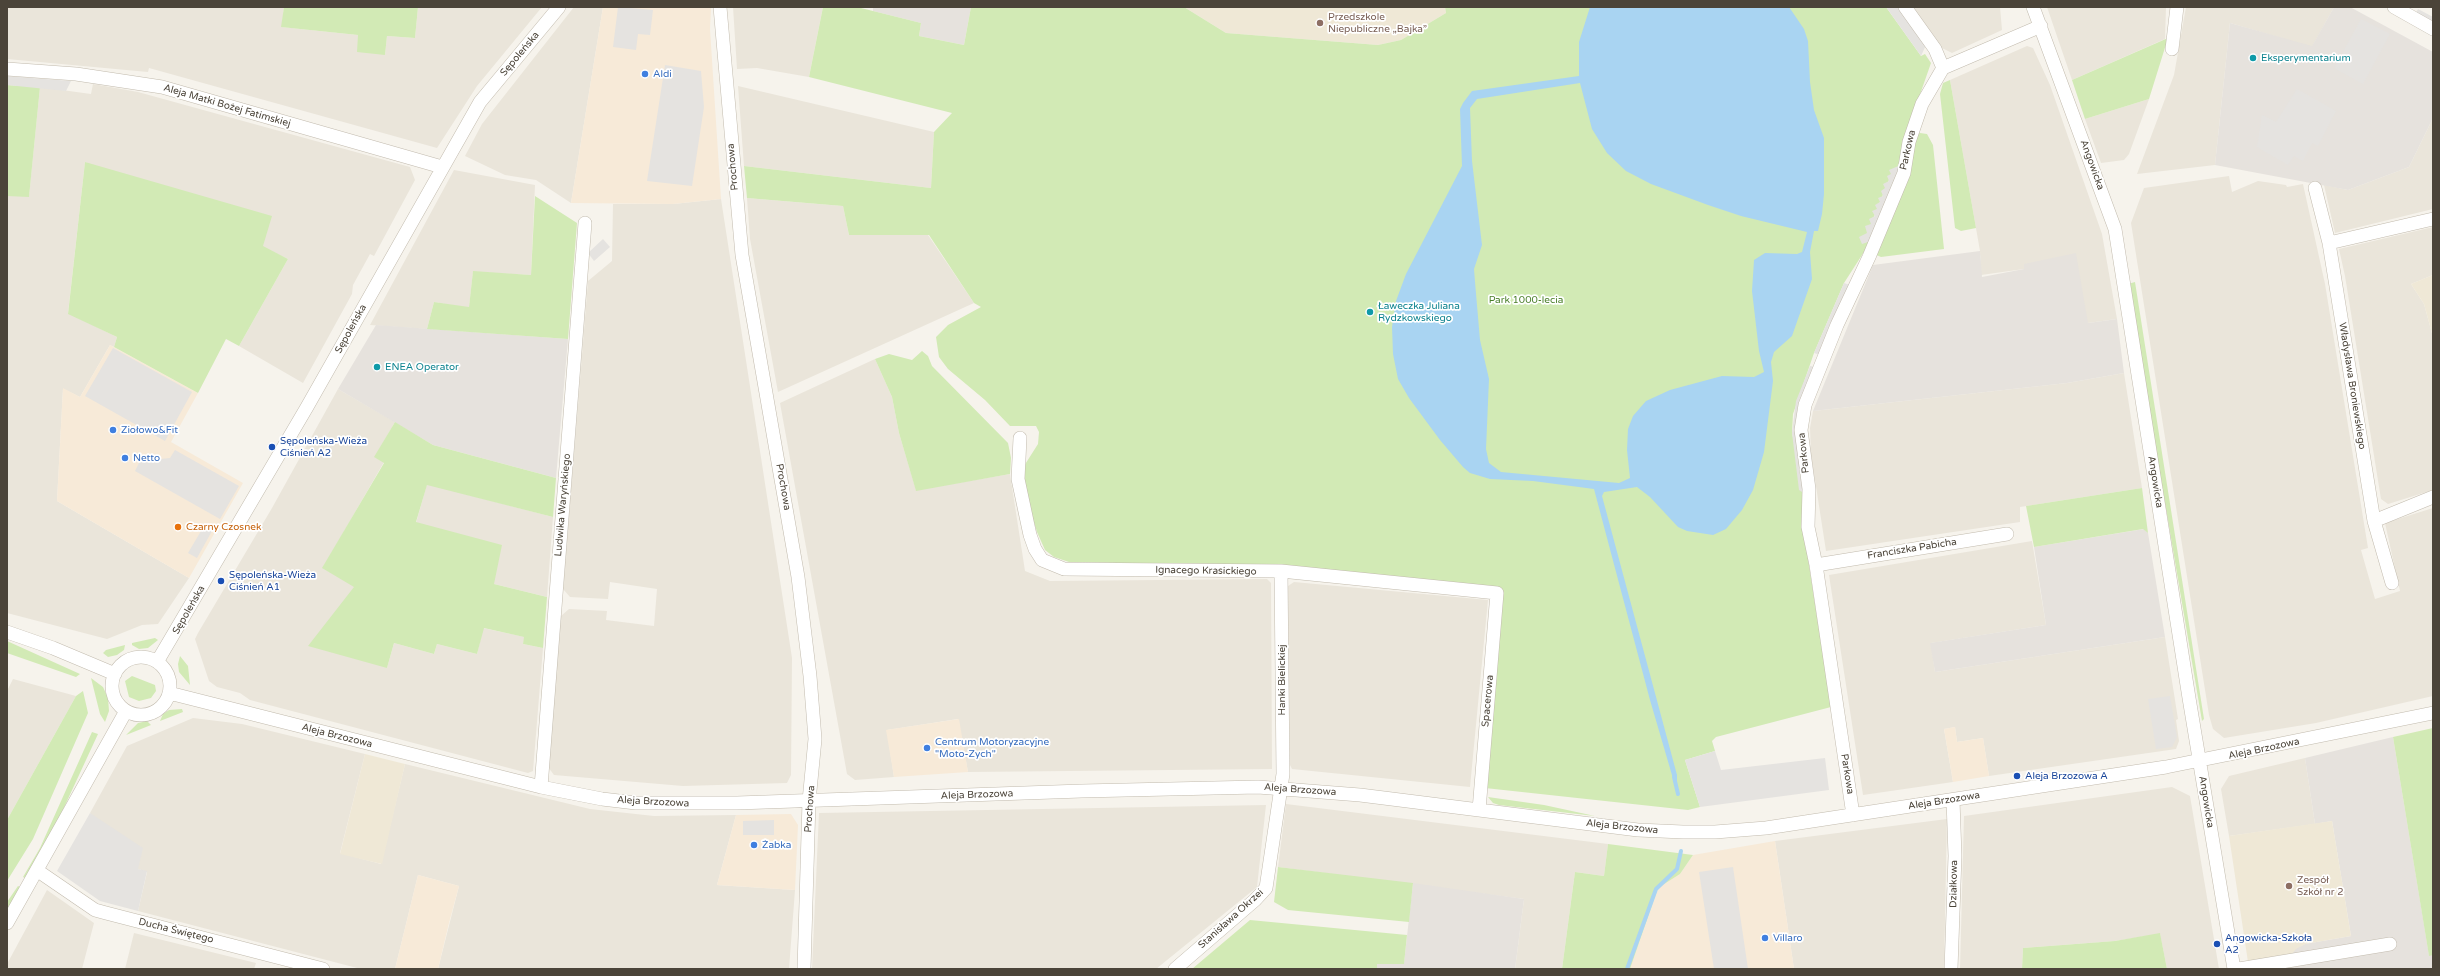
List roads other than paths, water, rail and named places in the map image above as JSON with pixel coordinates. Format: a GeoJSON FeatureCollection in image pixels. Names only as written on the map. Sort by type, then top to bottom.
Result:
{"type":"FeatureCollection","features":[{"type":"Feature","properties":{"kind":"street","name":"Sępoleńska"},"geometry":{"type":"LineString","coordinates":[[157,662],[307,407],[480,102],[559,7]]}},
{"type":"Feature","properties":{"kind":"street","name":"Prochowa"},"geometry":{"type":"LineString","coordinates":[[720,7],[742,255],[798,576],[810,676],[815,739],[809,801],[804,969]]}},
{"type":"Feature","properties":{"kind":"street"},"geometry":{"type":"LineString","coordinates":[[1905,7],[1935,49],[1943,68],[2041,26]]}},
{"type":"Feature","properties":{"kind":"street","name":"Angowicka"},"geometry":{"type":"LineString","coordinates":[[2033,7],[2115,229],[2234,969]]}},
{"type":"Feature","properties":{"kind":"street"},"geometry":{"type":"LineString","coordinates":[[2172,49],[2177,7]]}},
{"type":"Feature","properties":{"kind":"street"},"geometry":{"type":"LineString","coordinates":[[2394,7],[2433,29]]}},
{"type":"Feature","properties":{"kind":"street","name":"Parkowa"},"geometry":{"type":"LineString","coordinates":[[1854,815],[1816,565],[1808,527],[1808,489],[1801,430],[1805,405],[1832,338],[1869,257],[1904,173],[1911,135],[1922,104],[1943,68]]}},
{"type":"Feature","properties":{"kind":"street","name":"Aleja Matki Bożej Fatimskiej"},"geometry":{"type":"LineString","coordinates":[[7,69],[76,74],[162,87],[442,167]]}},
{"type":"Feature","properties":{"kind":"street","name":"Władysława Broniewskiego"},"geometry":{"type":"LineString","coordinates":[[2315,188],[2329,243],[2374,521],[2392,583]]}},
{"type":"Feature","properties":{"kind":"street"},"geometry":{"type":"LineString","coordinates":[[2329,243],[2433,219]]}},
{"type":"Feature","properties":{"kind":"street","name":"Ludwika Waryńskiego"},"geometry":{"type":"LineString","coordinates":[[541,787],[585,223]]}},
{"type":"Feature","properties":{"kind":"street","name":"Ignacego Krasickiego"},"geometry":{"type":"LineString","coordinates":[[1020,438],[1018,479],[1025,519],[1035,549],[1042,560],[1064,569],[1282,571],[1497,593]]}},
{"type":"Feature","properties":{"kind":"street"},"geometry":{"type":"LineString","coordinates":[[2374,521],[2433,497]]}},
{"type":"Feature","properties":{"kind":"street","name":"Franciszka Pabicha"},"geometry":{"type":"LineString","coordinates":[[1816,565],[2007,534]]}},
{"type":"Feature","properties":{"kind":"street","name":"Hanki Bielickiej"},"geometry":{"type":"LineString","coordinates":[[1280,788],[1283,774],[1282,571]]}},
{"type":"Feature","properties":{"kind":"street","name":"Spacerowa"},"geometry":{"type":"LineString","coordinates":[[1479,810],[1497,593]]}},
{"type":"Feature","properties":{"kind":"street"},"geometry":{"type":"LineString","coordinates":[[7,632],[115,674]]}},
{"type":"Feature","properties":{"kind":"street"},"geometry":{"type":"LineString","coordinates":[[147,658],[157,662],[169,678],[169,693],[160,708],[150,713],[138,715],[126,711],[118,704],[113,694],[115,674],[123,663],[130,659],[147,658]]}},
{"type":"Feature","properties":{"kind":"street","name":"Aleja Brzozowa"},"geometry":{"type":"LineString","coordinates":[[169,693],[541,787],[602,799],[657,804],[809,801],[1181,788],[1280,788],[1479,810],[1638,830],[1675,832],[1715,832],[1752,829],[1854,815],[2200,762],[2433,713]]}},
{"type":"Feature","properties":{"kind":"street"},"geometry":{"type":"LineString","coordinates":[[7,923],[38,871],[126,711]]}},
{"type":"Feature","properties":{"kind":"street","name":"Stanisława Okrzei"},"geometry":{"type":"LineString","coordinates":[[1175,969],[1255,900],[1266,888],[1280,788]]}},
{"type":"Feature","properties":{"kind":"street","name":"Działkowa"},"geometry":{"type":"LineString","coordinates":[[1952,969],[1955,856],[1953,800]]}},
{"type":"Feature","properties":{"kind":"street","name":"Ducha Świętego"},"geometry":{"type":"LineString","coordinates":[[38,871],[95,910],[323,969]]}},
{"type":"Feature","properties":{"kind":"street"},"geometry":{"type":"LineString","coordinates":[[2239,969],[2390,944]]}},
{"type":"Feature","properties":{"kind":"water"},"geometry":{"type":"Polygon","coordinates":[[[1590,7],[1789,7],[1804,29],[1808,41],[1810,82],[1814,110],[1824,138],[1824,194],[1822,214],[1818,231],[1814,231],[1810,252],[1812,279],[1792,336],[1774,352],[1771,362],[1773,381],[1764,452],[1753,490],[1742,510],[1726,529],[1713,535],[1687,531],[1678,527],[1650,497],[1637,487],[1604,492],[1602,496],[1677,775],[1677,781],[1674,782],[1650,700],[1594,489],[1533,481],[1490,479],[1470,473],[1440,440],[1409,398],[1398,379],[1393,354],[1392,327],[1396,301],[1406,274],[1462,166],[1460,109],[1463,103],[1472,91],[1579,76],[1579,42],[1590,7]],[[1580,83],[1477,99],[1470,108],[1472,161],[1482,245],[1474,269],[1480,340],[1489,379],[1486,449],[1489,463],[1501,472],[1619,483],[1630,478],[1627,450],[1628,429],[1633,416],[1646,401],[1670,390],[1722,376],[1754,377],[1764,372],[1759,351],[1752,291],[1754,260],[1765,253],[1797,254],[1802,252],[1807,232],[1741,216],[1651,184],[1626,171],[1607,153],[1592,129],[1580,83]]]}},
{"type":"Feature","properties":{"kind":"waterway"},"geometry":{"type":"LineString","coordinates":[[1674,777],[1678,794]]}},
{"type":"Feature","properties":{"kind":"waterway"},"geometry":{"type":"LineString","coordinates":[[1627,969],[1656,889],[1677,869],[1681,851]]}},
{"type":"Feature","properties":{"kind":"place","name":"Przedszkole Niepubliczne „Bajka”"},"geometry":{"type":"Point","coordinates":[1320,23]}},
{"type":"Feature","properties":{"kind":"place","name":"Eksperymentarium"},"geometry":{"type":"Point","coordinates":[2253,58]}},
{"type":"Feature","properties":{"kind":"place","name":"Aldi"},"geometry":{"type":"Point","coordinates":[645,74]}},
{"type":"Feature","properties":{"kind":"place","name":"Ławeczka Juliana Rydzkowskiego"},"geometry":{"type":"Point","coordinates":[1370,312]}},
{"type":"Feature","properties":{"kind":"place","name":"ENEA Operator"},"geometry":{"type":"Point","coordinates":[377,367]}},
{"type":"Feature","properties":{"kind":"place","name":"Ziołowo&Fit"},"geometry":{"type":"Point","coordinates":[113,430]}},
{"type":"Feature","properties":{"kind":"place","name":"Sępoleńska-Wieża Ciśnień A2"},"geometry":{"type":"Point","coordinates":[272,447]}},
{"type":"Feature","properties":{"kind":"place","name":"Netto"},"geometry":{"type":"Point","coordinates":[125,458]}},
{"type":"Feature","properties":{"kind":"place","name":"Czarny Czosnek"},"geometry":{"type":"Point","coordinates":[178,527]}},
{"type":"Feature","properties":{"kind":"place","name":"Sępoleńska-Wieża Ciśnień A1"},"geometry":{"type":"Point","coordinates":[221,581]}},
{"type":"Feature","properties":{"kind":"place","name":"Centrum Motoryzacyjne \"Moto-Zych\""},"geometry":{"type":"Point","coordinates":[927,748]}},
{"type":"Feature","properties":{"kind":"place","name":"Aleja Brzozowa A"},"geometry":{"type":"Point","coordinates":[2017,776]}},
{"type":"Feature","properties":{"kind":"place","name":"Żabka"},"geometry":{"type":"Point","coordinates":[754,845]}},
{"type":"Feature","properties":{"kind":"place","name":"Zespół Szkół nr 2"},"geometry":{"type":"Point","coordinates":[2289,886]}},
{"type":"Feature","properties":{"kind":"place","name":"Villaro"},"geometry":{"type":"Point","coordinates":[1765,938]}},
{"type":"Feature","properties":{"kind":"place","name":"Angowicka-Szkoła A2"},"geometry":{"type":"Point","coordinates":[2217,944]}},
{"type":"Feature","properties":{"kind":"park label","name":"Park 1000-lecia"},"geometry":{"type":"Point","coordinates":[1526,300]}}]}
